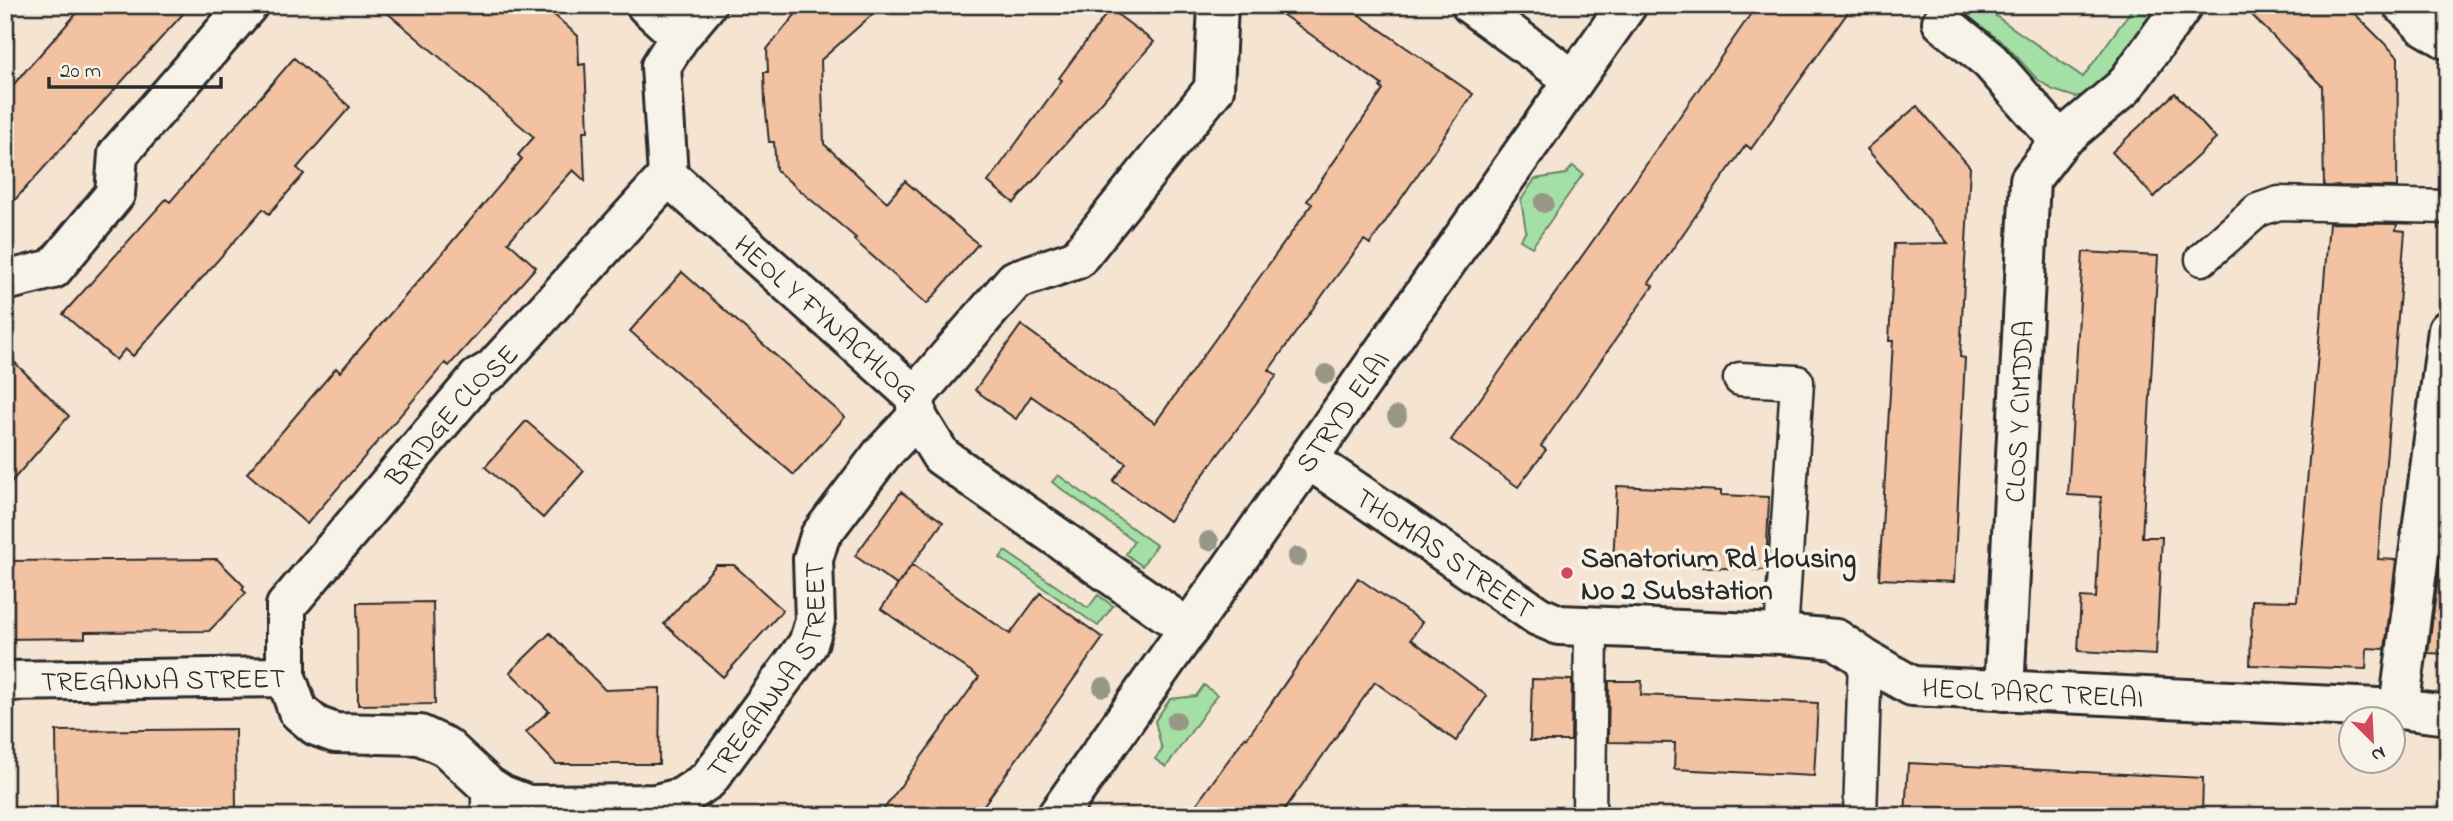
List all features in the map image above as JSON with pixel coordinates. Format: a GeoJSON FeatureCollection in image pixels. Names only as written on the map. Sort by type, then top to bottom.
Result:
{"type":"FeatureCollection","features":[{"type":"Feature","properties":{"kind":"street"},"geometry":{"type":"LineString","coordinates":[[5,281],[53,269],[115,194],[118,153],[248,5]]}},
{"type":"Feature","properties":{"kind":"street"},"geometry":{"type":"LineString","coordinates":[[646,5],[680,36]]}},
{"type":"Feature","properties":{"kind":"street"},"geometry":{"type":"LineString","coordinates":[[668,176],[661,66],[680,36],[706,5]]}},
{"type":"Feature","properties":{"kind":"street","name":"TREGANNA STREET"},"geometry":{"type":"LineString","coordinates":[[5,681],[286,677],[298,711],[316,726],[335,733],[420,735],[446,747],[488,801],[502,796],[528,805],[656,804],[681,798],[708,780],[808,644],[815,621],[813,559],[820,536],[916,406],[1014,280],[1077,259],[1214,89],[1218,5]]}},
{"type":"Feature","properties":{"kind":"street"},"geometry":{"type":"LineString","coordinates":[[1471,5],[1574,80]]}},
{"type":"Feature","properties":{"kind":"street","name":"STRYD ELAI"},"geometry":{"type":"LineString","coordinates":[[1057,816],[1627,5]]}},
{"type":"Feature","properties":{"kind":"street","name":"CLOS Y CIMDDA"},"geometry":{"type":"LineString","coordinates":[[2004,691],[2030,180],[2060,141],[2124,87],[2183,5]]}},
{"type":"Feature","properties":{"kind":"street"},"geometry":{"type":"LineString","coordinates":[[2403,5],[2423,26],[2448,40]]}},
{"type":"Feature","properties":{"kind":"street"},"geometry":{"type":"LineString","coordinates":[[1942,22],[1990,61],[2060,141]]}},
{"type":"Feature","properties":{"kind":"street","name":"HEOL Y FYNACHLOG"},"geometry":{"type":"LineString","coordinates":[[668,176],[916,406],[942,456],[1189,629]]}},
{"type":"Feature","properties":{"kind":"street","name":"BRIDGE CLOSE"},"geometry":{"type":"LineString","coordinates":[[286,677],[286,606],[478,378],[493,369],[668,176]]}},
{"type":"Feature","properties":{"kind":"street"},"geometry":{"type":"LineString","coordinates":[[2399,706],[2448,330]]}},
{"type":"Feature","properties":{"kind":"street","name":"THOMAS STREET"},"geometry":{"type":"LineString","coordinates":[[1308,459],[1538,616],[1559,625],[1591,628]]}},
{"type":"Feature","properties":{"kind":"street","name":"HEOL PARC TRELAI"},"geometry":{"type":"LineString","coordinates":[[1591,628],[1781,634],[1836,639],[1912,686],[2338,706]]}},
{"type":"Feature","properties":{"kind":"street","name":"HEOL PARC TRELAI"},"geometry":{"type":"LineString","coordinates":[[2408,710],[2448,715]]}},
{"type":"Feature","properties":{"kind":"lane"},"geometry":{"type":"LineString","coordinates":[[2202,259],[2258,210],[2279,203],[2448,206]]}},
{"type":"Feature","properties":{"kind":"lane"},"geometry":{"type":"LineString","coordinates":[[1740,379],[1797,382],[1781,634]]}},
{"type":"Feature","properties":{"kind":"lane"},"geometry":{"type":"LineString","coordinates":[[1589,816],[1591,628]]}},
{"type":"Feature","properties":{"kind":"lane"},"geometry":{"type":"LineString","coordinates":[[1860,816],[1865,659]]}},
{"type":"Feature","properties":{"kind":"green space"},"geometry":{"type":"Polygon","coordinates":[[[1954,5],[1980,5],[2083,77],[2135,5],[2161,5],[2096,92],[2075,97],[2053,90],[2037,79],[2008,47],[1954,5]]]}},
{"type":"Feature","properties":{"kind":"green space"},"geometry":{"type":"Polygon","coordinates":[[[1573,166],[1583,174],[1532,247],[1520,240],[1526,231],[1521,200],[1535,179],[1566,174],[1573,166]]]}},
{"type":"Feature","properties":{"kind":"green space"},"geometry":{"type":"Polygon","coordinates":[[[1058,475],[1156,545],[1142,566],[1126,554],[1134,541],[1052,482],[1058,475]]]}},
{"type":"Feature","properties":{"kind":"green space"},"geometry":{"type":"Polygon","coordinates":[[[1005,551],[1088,608],[1098,595],[1113,606],[1098,626],[1000,558],[1005,551]]]}},
{"type":"Feature","properties":{"kind":"green space"},"geometry":{"type":"Polygon","coordinates":[[[1204,685],[1217,695],[1166,767],[1155,759],[1162,750],[1155,721],[1170,699],[1196,696],[1204,685]]]}},
{"type":"Feature","properties":{"kind":"building"},"geometry":{"type":"Polygon","coordinates":[[[84,5],[191,5],[5,211],[5,94],[84,5]]]}},
{"type":"Feature","properties":{"kind":"building"},"geometry":{"type":"Polygon","coordinates":[[[378,5],[543,5],[578,36],[579,65],[585,64],[588,131],[583,131],[585,181],[573,170],[508,242],[536,267],[449,366],[445,363],[307,524],[247,473],[336,368],[340,372],[445,250],[522,159],[518,155],[534,137],[378,5]]]}},
{"type":"Feature","properties":{"kind":"building"},"geometry":{"type":"Polygon","coordinates":[[[803,5],[883,5],[821,60],[824,144],[887,202],[905,181],[978,244],[927,304],[854,240],[856,238],[776,170],[774,142],[769,142],[765,102],[764,72],[768,72],[767,49],[803,5]]]}},
{"type":"Feature","properties":{"kind":"building"},"geometry":{"type":"Polygon","coordinates":[[[1269,5],[1345,5],[1473,94],[1370,244],[1364,240],[1269,370],[1277,375],[1169,521],[1113,481],[1126,463],[1031,396],[1016,419],[975,390],[1021,325],[1155,423],[1312,204],[1307,201],[1383,90],[1380,87],[1382,85],[1269,5]]]}},
{"type":"Feature","properties":{"kind":"building"},"geometry":{"type":"Polygon","coordinates":[[[1757,5],[1853,5],[1751,149],[1746,145],[1694,218],[1649,283],[1653,286],[1541,446],[1546,450],[1518,487],[1451,440],[1757,5]]]}},
{"type":"Feature","properties":{"kind":"building"},"geometry":{"type":"Polygon","coordinates":[[[2242,5],[2346,5],[2398,57],[2397,187],[2324,186],[2322,86],[2242,5]]]}},
{"type":"Feature","properties":{"kind":"building"},"geometry":{"type":"Polygon","coordinates":[[[1110,9],[1154,42],[1014,203],[988,182],[1110,9]]]}},
{"type":"Feature","properties":{"kind":"building"},"geometry":{"type":"Polygon","coordinates":[[[294,58],[350,107],[297,168],[304,174],[269,214],[263,209],[133,356],[125,349],[116,360],[63,314],[166,199],[170,202],[294,58]]]}},
{"type":"Feature","properties":{"kind":"building"},"geometry":{"type":"Polygon","coordinates":[[[2175,93],[2216,139],[2154,197],[2112,152],[2175,93]]]}},
{"type":"Feature","properties":{"kind":"building"},"geometry":{"type":"Polygon","coordinates":[[[1917,106],[1970,167],[1960,357],[1965,358],[1954,582],[1879,579],[1893,341],[1889,341],[1894,244],[1948,243],[1867,149],[1917,106]]]}},
{"type":"Feature","properties":{"kind":"building"},"geometry":{"type":"Polygon","coordinates":[[[2329,223],[2397,224],[2396,230],[2405,231],[2378,559],[2396,560],[2385,649],[2367,648],[2366,669],[2250,665],[2252,600],[2297,601],[2329,223]]]}},
{"type":"Feature","properties":{"kind":"building"},"geometry":{"type":"Polygon","coordinates":[[[2083,252],[2158,256],[2142,537],[2162,537],[2156,655],[2078,651],[2081,597],[2096,598],[2101,497],[2068,495],[2083,252]]]}},
{"type":"Feature","properties":{"kind":"building"},"geometry":{"type":"Polygon","coordinates":[[[682,272],[845,417],[794,475],[630,331],[682,272]]]}},
{"type":"Feature","properties":{"kind":"building"},"geometry":{"type":"Polygon","coordinates":[[[5,353],[69,416],[5,489],[5,353]]]}},
{"type":"Feature","properties":{"kind":"building"},"geometry":{"type":"Polygon","coordinates":[[[526,421],[584,471],[543,518],[485,467],[526,421]]]}},
{"type":"Feature","properties":{"kind":"building"},"geometry":{"type":"Polygon","coordinates":[[[1617,486],[1721,491],[1721,495],[1769,497],[1766,570],[1613,563],[1617,486]]]}},
{"type":"Feature","properties":{"kind":"building"},"geometry":{"type":"Polygon","coordinates":[[[901,492],[943,522],[897,585],[855,556],[901,492]]]}},
{"type":"Feature","properties":{"kind":"building"},"geometry":{"type":"Polygon","coordinates":[[[217,559],[244,586],[242,589],[246,593],[209,631],[85,632],[85,638],[5,639],[5,561],[217,559]]]}},
{"type":"Feature","properties":{"kind":"building"},"geometry":{"type":"Polygon","coordinates":[[[2440,563],[2448,563],[2448,654],[2428,653],[2440,563]]]}},
{"type":"Feature","properties":{"kind":"building"},"geometry":{"type":"Polygon","coordinates":[[[716,565],[734,565],[783,610],[723,677],[664,624],[716,565]]]}},
{"type":"Feature","properties":{"kind":"building"},"geometry":{"type":"Polygon","coordinates":[[[912,565],[1010,634],[1040,593],[1103,638],[976,816],[879,816],[979,677],[881,609],[912,565]]]}},
{"type":"Feature","properties":{"kind":"building"},"geometry":{"type":"Polygon","coordinates":[[[1358,578],[1422,622],[1411,639],[1487,696],[1456,741],[1375,682],[1280,816],[1188,816],[1245,737],[1247,738],[1358,578]]]}},
{"type":"Feature","properties":{"kind":"building"},"geometry":{"type":"Polygon","coordinates":[[[433,602],[435,704],[358,705],[357,603],[433,602]]]}},
{"type":"Feature","properties":{"kind":"building"},"geometry":{"type":"Polygon","coordinates":[[[550,633],[605,690],[660,688],[659,764],[556,764],[526,732],[549,711],[510,672],[550,633]]]}},
{"type":"Feature","properties":{"kind":"building"},"geometry":{"type":"Polygon","coordinates":[[[1532,679],[1572,680],[1571,741],[1530,741],[1532,679]]]}},
{"type":"Feature","properties":{"kind":"building"},"geometry":{"type":"Polygon","coordinates":[[[1609,681],[1642,681],[1641,695],[1818,703],[1814,776],[1674,769],[1675,743],[1608,742],[1609,681]]]}},
{"type":"Feature","properties":{"kind":"building"},"geometry":{"type":"Polygon","coordinates":[[[235,729],[236,808],[57,810],[56,731],[235,729]]]}},
{"type":"Feature","properties":{"kind":"building"},"geometry":{"type":"Polygon","coordinates":[[[1908,763],[2203,778],[2202,816],[1905,816],[1908,763]]]}},
{"type":"Feature","properties":{"kind":"place","name":"Sanatorium Rd Housing No 2 Substation"},"geometry":{"type":"Point","coordinates":[1567,573]}}]}
